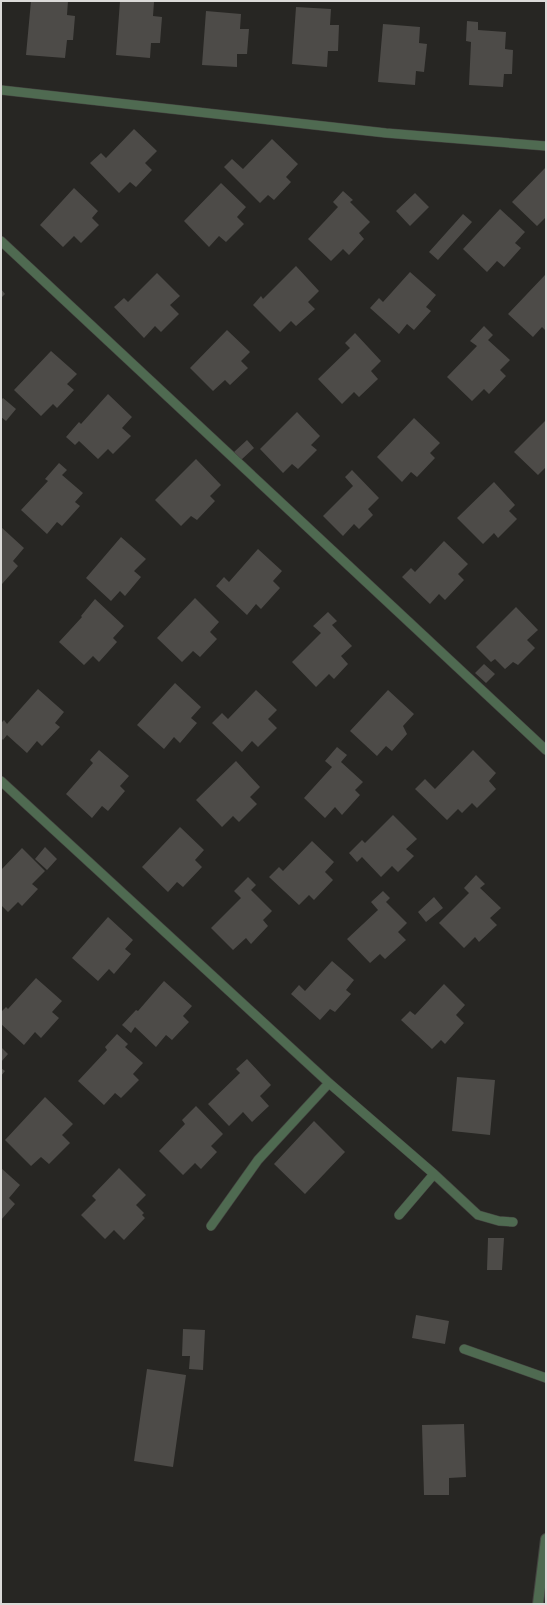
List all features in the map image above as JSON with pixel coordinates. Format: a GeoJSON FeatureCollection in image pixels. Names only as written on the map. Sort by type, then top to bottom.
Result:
{"type":"FeatureCollection","features":[{"type":"Feature","properties":{"kind":"street"},"geometry":{"type":"LineString","coordinates":[[538,1604],[546,1539]]}},
{"type":"Feature","properties":{"kind":"lane"},"geometry":{"type":"LineString","coordinates":[[1,90],[386,134],[546,146]]}},
{"type":"Feature","properties":{"kind":"lane"},"geometry":{"type":"LineString","coordinates":[[1,241],[546,750]]}},
{"type":"Feature","properties":{"kind":"lane"},"geometry":{"type":"LineString","coordinates":[[1,781],[329,1083],[478,1214],[513,1222]]}},
{"type":"Feature","properties":{"kind":"lane"},"geometry":{"type":"LineString","coordinates":[[211,1226],[258,1160],[329,1083]]}},
{"type":"Feature","properties":{"kind":"lane"},"geometry":{"type":"LineString","coordinates":[[399,1215],[434,1174]]}},
{"type":"Feature","properties":{"kind":"lane"},"geometry":{"type":"LineString","coordinates":[[464,1349],[546,1378]]}},
{"type":"Feature","properties":{"kind":"building"},"geometry":{"type":"Polygon","coordinates":[[[31,1],[68,1],[67,15],[75,16],[73,40],[67,40],[65,58],[26,55],[31,1]]]}},
{"type":"Feature","properties":{"kind":"building"},"geometry":{"type":"Polygon","coordinates":[[[120,1],[154,2],[153,16],[162,17],[160,43],[151,43],[150,58],[116,55],[120,1]]]}},
{"type":"Feature","properties":{"kind":"building"},"geometry":{"type":"Polygon","coordinates":[[[296,7],[331,9],[330,25],[339,25],[338,51],[328,51],[327,67],[292,64],[296,7]]]}},
{"type":"Feature","properties":{"kind":"building"},"geometry":{"type":"Polygon","coordinates":[[[206,11],[241,14],[240,29],[249,29],[247,54],[237,54],[237,67],[202,65],[206,11]]]}},
{"type":"Feature","properties":{"kind":"building"},"geometry":{"type":"Polygon","coordinates":[[[467,21],[478,22],[478,30],[506,32],[505,49],[513,50],[512,74],[504,74],[503,87],[469,85],[471,42],[466,41],[467,21]]]}},
{"type":"Feature","properties":{"kind":"building"},"geometry":{"type":"Polygon","coordinates":[[[383,24],[420,27],[419,43],[427,44],[424,72],[416,71],[415,85],[378,82],[383,24]]]}},
{"type":"Feature","properties":{"kind":"building"},"geometry":{"type":"Polygon","coordinates":[[[134,129],[157,151],[145,163],[152,170],[136,187],[130,182],[119,193],[90,163],[101,153],[106,158],[134,129]]]}},
{"type":"Feature","properties":{"kind":"building"},"geometry":{"type":"Polygon","coordinates":[[[272,139],[298,164],[286,177],[291,182],[274,200],[268,195],[260,203],[224,167],[232,159],[243,169],[272,139]]]}},
{"type":"Feature","properties":{"kind":"building"},"geometry":{"type":"Polygon","coordinates":[[[546,167],[546,217],[537,226],[512,202],[546,167]]]}},
{"type":"Feature","properties":{"kind":"building"},"geometry":{"type":"Polygon","coordinates":[[[221,183],[246,207],[237,217],[244,224],[226,242],[219,236],[209,247],[184,221],[221,183]]]}},
{"type":"Feature","properties":{"kind":"building"},"geometry":{"type":"Polygon","coordinates":[[[74,188],[98,211],[92,218],[99,225],[81,243],[74,236],[63,247],[40,225],[74,188]]]}},
{"type":"Feature","properties":{"kind":"building"},"geometry":{"type":"Polygon","coordinates":[[[343,191],[353,200],[350,202],[370,222],[359,233],[364,239],[349,255],[343,249],[331,261],[308,239],[338,207],[333,202],[343,191]]]}},
{"type":"Feature","properties":{"kind":"building"},"geometry":{"type":"Polygon","coordinates":[[[415,193],[429,207],[410,226],[396,211],[415,193]]]}},
{"type":"Feature","properties":{"kind":"building"},"geometry":{"type":"Polygon","coordinates":[[[500,209],[525,232],[515,243],[521,248],[504,267],[497,261],[487,272],[463,249],[500,209]]]}},
{"type":"Feature","properties":{"kind":"building"},"geometry":{"type":"Polygon","coordinates":[[[463,214],[472,222],[438,260],[429,252],[463,214]]]}},
{"type":"Feature","properties":{"kind":"building"},"geometry":{"type":"Polygon","coordinates":[[[296,266],[319,291],[308,302],[315,309],[296,326],[291,321],[280,332],[253,305],[261,296],[263,299],[296,266]]]}},
{"type":"Feature","properties":{"kind":"building"},"geometry":{"type":"Polygon","coordinates":[[[410,272],[436,295],[426,307],[431,311],[414,330],[407,324],[399,334],[370,308],[379,298],[383,302],[410,272]]]}},
{"type":"Feature","properties":{"kind":"building"},"geometry":{"type":"Polygon","coordinates":[[[157,273],[180,296],[170,305],[179,314],[161,332],[155,326],[144,338],[114,307],[124,298],[128,302],[157,273]]]}},
{"type":"Feature","properties":{"kind":"building"},"geometry":{"type":"Polygon","coordinates":[[[545,275],[546,331],[542,327],[533,337],[508,314],[545,275]]]}},
{"type":"Feature","properties":{"kind":"building"},"geometry":{"type":"Polygon","coordinates":[[[1,289],[5,294],[1,298],[1,289]]]}},
{"type":"Feature","properties":{"kind":"building"},"geometry":{"type":"Polygon","coordinates":[[[484,326],[493,335],[488,340],[510,360],[500,370],[506,376],[489,394],[484,389],[472,401],[447,377],[477,346],[470,341],[484,326]]]}},
{"type":"Feature","properties":{"kind":"building"},"geometry":{"type":"Polygon","coordinates":[[[227,330],[250,352],[241,361],[248,368],[230,385],[225,380],[213,391],[190,368],[227,330]]]}},
{"type":"Feature","properties":{"kind":"building"},"geometry":{"type":"Polygon","coordinates":[[[355,333],[381,361],[371,371],[378,379],[359,397],[354,392],[342,404],[318,379],[350,348],[345,343],[355,333]]]}},
{"type":"Feature","properties":{"kind":"building"},"geometry":{"type":"Polygon","coordinates":[[[51,351],[77,374],[67,384],[74,390],[57,408],[53,404],[41,416],[14,390],[51,351]]]}},
{"type":"Feature","properties":{"kind":"building"},"geometry":{"type":"Polygon","coordinates":[[[108,394],[132,417],[122,428],[131,436],[113,454],[108,449],[98,459],[79,441],[75,445],[66,437],[79,422],[81,424],[108,394]]]}},
{"type":"Feature","properties":{"kind":"building"},"geometry":{"type":"Polygon","coordinates":[[[3,398],[16,409],[6,421],[1,417],[1,400],[3,398]]]}},
{"type":"Feature","properties":{"kind":"building"},"geometry":{"type":"Polygon","coordinates":[[[297,412],[320,436],[311,445],[317,450],[298,469],[292,464],[283,473],[260,449],[297,412]]]}},
{"type":"Feature","properties":{"kind":"building"},"geometry":{"type":"Polygon","coordinates":[[[414,418],[440,443],[430,453],[435,458],[417,477],[411,472],[402,482],[377,457],[414,418]]]}},
{"type":"Feature","properties":{"kind":"building"},"geometry":{"type":"Polygon","coordinates":[[[546,420],[546,467],[538,475],[514,452],[546,420]]]}},
{"type":"Feature","properties":{"kind":"building"},"geometry":{"type":"Polygon","coordinates":[[[247,440],[254,448],[241,460],[234,452],[247,440]]]}},
{"type":"Feature","properties":{"kind":"building"},"geometry":{"type":"Polygon","coordinates":[[[196,459],[221,485],[210,496],[215,501],[197,520],[191,516],[181,526],[155,500],[196,459]]]}},
{"type":"Feature","properties":{"kind":"building"},"geometry":{"type":"Polygon","coordinates":[[[59,463],[67,470],[62,475],[83,493],[75,502],[80,506],[62,526],[57,522],[47,534],[21,510],[48,481],[45,479],[59,463]]]}},
{"type":"Feature","properties":{"kind":"building"},"geometry":{"type":"Polygon","coordinates":[[[352,470],[379,498],[368,509],[373,515],[359,529],[354,524],[343,536],[323,516],[353,486],[345,477],[352,470]]]}},
{"type":"Feature","properties":{"kind":"building"},"geometry":{"type":"Polygon","coordinates":[[[494,482],[515,505],[509,511],[517,519],[498,538],[494,533],[483,544],[457,518],[494,482]]]}},
{"type":"Feature","properties":{"kind":"building"},"geometry":{"type":"Polygon","coordinates":[[[1,527],[24,548],[13,561],[18,566],[2,584],[1,583],[1,527]]]}},
{"type":"Feature","properties":{"kind":"building"},"geometry":{"type":"Polygon","coordinates":[[[121,537],[146,559],[134,571],[141,577],[125,596],[120,591],[111,601],[86,578],[121,537]]]}},
{"type":"Feature","properties":{"kind":"building"},"geometry":{"type":"Polygon","coordinates":[[[444,541],[468,564],[458,574],[464,580],[445,600],[439,594],[430,604],[402,577],[411,568],[415,572],[444,541]]]}},
{"type":"Feature","properties":{"kind":"building"},"geometry":{"type":"Polygon","coordinates":[[[258,549],[282,571],[273,581],[280,588],[261,609],[256,604],[247,615],[216,586],[224,577],[229,582],[258,549]]]}},
{"type":"Feature","properties":{"kind":"building"},"geometry":{"type":"Polygon","coordinates":[[[195,598],[219,622],[210,632],[217,639],[200,657],[193,651],[182,662],[157,638],[195,598]]]}},
{"type":"Feature","properties":{"kind":"building"},"geometry":{"type":"Polygon","coordinates":[[[95,599],[124,626],[113,638],[117,642],[99,662],[93,656],[84,665],[59,642],[82,617],[81,616],[95,599]]]}},
{"type":"Feature","properties":{"kind":"building"},"geometry":{"type":"Polygon","coordinates":[[[516,607],[538,630],[527,640],[535,648],[518,665],[513,662],[505,669],[495,659],[491,662],[476,647],[516,607]]]}},
{"type":"Feature","properties":{"kind":"building"},"geometry":{"type":"Polygon","coordinates":[[[328,612],[337,621],[332,625],[352,646],[341,656],[348,664],[334,679],[329,674],[316,687],[292,662],[321,633],[313,626],[328,612]]]}},
{"type":"Feature","properties":{"kind":"building"},"geometry":{"type":"Polygon","coordinates":[[[484,664],[495,674],[486,683],[475,673],[484,664]]]}},
{"type":"Feature","properties":{"kind":"building"},"geometry":{"type":"Polygon","coordinates":[[[175,683],[201,707],[191,718],[197,723],[180,743],[174,737],[164,749],[137,725],[175,683]]]}},
{"type":"Feature","properties":{"kind":"building"},"geometry":{"type":"Polygon","coordinates":[[[38,689],[64,712],[55,723],[60,727],[42,746],[37,741],[27,753],[7,735],[3,740],[1,738],[1,723],[4,720],[7,724],[38,689]]]}},
{"type":"Feature","properties":{"kind":"building"},"geometry":{"type":"Polygon","coordinates":[[[256,690],[277,710],[268,719],[277,728],[258,747],[252,741],[242,752],[212,723],[222,713],[228,719],[256,690]]]}},
{"type":"Feature","properties":{"kind":"building"},"geometry":{"type":"Polygon","coordinates":[[[388,690],[414,714],[403,726],[407,734],[392,751],[386,746],[377,756],[350,731],[388,690]]]}},
{"type":"Feature","properties":{"kind":"building"},"geometry":{"type":"Polygon","coordinates":[[[337,747],[347,755],[341,762],[363,782],[355,790],[360,795],[342,815],[335,807],[325,818],[304,798],[332,767],[325,761],[337,747]]]}},
{"type":"Feature","properties":{"kind":"building"},"geometry":{"type":"Polygon","coordinates":[[[99,750],[129,776],[120,786],[125,791],[108,811],[102,806],[92,818],[66,794],[93,763],[90,760],[99,750]]]}},
{"type":"Feature","properties":{"kind":"building"},"geometry":{"type":"Polygon","coordinates":[[[473,750],[496,773],[489,781],[496,789],[477,808],[472,803],[462,813],[458,809],[447,820],[415,789],[425,779],[435,789],[473,750]]]}},
{"type":"Feature","properties":{"kind":"building"},"geometry":{"type":"Polygon","coordinates":[[[236,761],[260,787],[250,797],[257,804],[239,822],[233,816],[222,827],[196,800],[236,761]]]}},
{"type":"Feature","properties":{"kind":"building"},"geometry":{"type":"Polygon","coordinates":[[[393,815],[417,839],[406,849],[414,856],[398,872],[392,866],[381,877],[362,857],[357,862],[349,853],[362,840],[365,843],[393,815]]]}},
{"type":"Feature","properties":{"kind":"building"},"geometry":{"type":"Polygon","coordinates":[[[180,827],[204,850],[195,860],[202,867],[183,887],[177,882],[168,892],[142,867],[180,827]]]}},
{"type":"Feature","properties":{"kind":"building"},"geometry":{"type":"Polygon","coordinates":[[[312,841],[334,862],[325,872],[333,880],[314,900],[309,895],[299,905],[269,877],[279,867],[283,871],[312,841]]]}},
{"type":"Feature","properties":{"kind":"building"},"geometry":{"type":"Polygon","coordinates":[[[45,847],[57,859],[47,870],[35,859],[45,847]]]}},
{"type":"Feature","properties":{"kind":"building"},"geometry":{"type":"Polygon","coordinates":[[[22,848],[45,871],[32,884],[38,889],[22,906],[18,902],[8,912],[1,905],[1,870],[22,848]]]}},
{"type":"Feature","properties":{"kind":"building"},"geometry":{"type":"Polygon","coordinates":[[[476,875],[485,884],[480,888],[501,908],[490,918],[497,925],[479,942],[475,937],[464,948],[439,923],[469,893],[464,888],[476,875]]]}},
{"type":"Feature","properties":{"kind":"building"},"geometry":{"type":"Polygon","coordinates":[[[248,877],[256,885],[251,890],[272,911],[263,920],[268,926],[251,944],[246,938],[233,950],[211,928],[241,898],[234,891],[248,877]]]}},
{"type":"Feature","properties":{"kind":"building"},"geometry":{"type":"Polygon","coordinates":[[[383,891],[390,898],[386,902],[407,923],[398,932],[406,940],[385,959],[380,954],[370,963],[347,939],[378,910],[371,902],[383,891]]]}},
{"type":"Feature","properties":{"kind":"building"},"geometry":{"type":"Polygon","coordinates":[[[434,897],[443,908],[426,922],[418,912],[434,897]]]}},
{"type":"Feature","properties":{"kind":"building"},"geometry":{"type":"Polygon","coordinates":[[[108,917],[133,940],[125,949],[131,954],[114,974],[109,969],[98,981],[72,958],[108,917]]]}},
{"type":"Feature","properties":{"kind":"building"},"geometry":{"type":"Polygon","coordinates":[[[332,961],[354,980],[346,990],[351,994],[335,1012],[330,1009],[320,1020],[291,994],[299,985],[305,991],[332,961]]]}},
{"type":"Feature","properties":{"kind":"building"},"geometry":{"type":"Polygon","coordinates":[[[36,978],[62,1001],[52,1012],[59,1018],[41,1038],[35,1032],[24,1045],[1,1024],[1,1012],[6,1007],[8,1009],[36,978]]]}},
{"type":"Feature","properties":{"kind":"building"},"geometry":{"type":"Polygon","coordinates":[[[164,981],[192,1006],[183,1016],[189,1022],[172,1040],[166,1035],[156,1047],[135,1027],[131,1033],[122,1025],[136,1010],[138,1011],[164,981]]]}},
{"type":"Feature","properties":{"kind":"building"},"geometry":{"type":"Polygon","coordinates":[[[444,984],[465,1005],[456,1015],[464,1023],[445,1044],[441,1040],[432,1049],[401,1020],[410,1011],[415,1015],[444,984]]]}},
{"type":"Feature","properties":{"kind":"building"},"geometry":{"type":"Polygon","coordinates":[[[117,1034],[128,1044],[125,1047],[143,1063],[133,1074],[139,1080],[121,1098],[115,1093],[104,1105],[78,1081],[107,1050],[105,1047],[117,1034]]]}},
{"type":"Feature","properties":{"kind":"building"},"geometry":{"type":"Polygon","coordinates":[[[1,1047],[8,1054],[1,1062],[1,1047]]]}},
{"type":"Feature","properties":{"kind":"building"},"geometry":{"type":"Polygon","coordinates":[[[247,1059],[271,1085],[260,1096],[269,1106],[252,1122],[243,1112],[229,1126],[208,1104],[240,1073],[236,1069],[247,1059]]]}},
{"type":"Feature","properties":{"kind":"building"},"geometry":{"type":"Polygon","coordinates":[[[1,1068],[5,1071],[1,1076],[1,1068]]]}},
{"type":"Feature","properties":{"kind":"building"},"geometry":{"type":"Polygon","coordinates":[[[457,1077],[495,1080],[490,1135],[452,1131],[457,1077]]]}},
{"type":"Feature","properties":{"kind":"building"},"geometry":{"type":"Polygon","coordinates":[[[45,1097],[73,1124],[62,1135],[70,1143],[49,1164],[41,1157],[31,1166],[5,1140],[45,1097]]]}},
{"type":"Feature","properties":{"kind":"building"},"geometry":{"type":"Polygon","coordinates":[[[196,1106],[223,1134],[211,1146],[217,1152],[201,1169],[195,1163],[183,1175],[159,1151],[185,1124],[182,1120],[196,1106]]]}},
{"type":"Feature","properties":{"kind":"building"},"geometry":{"type":"Polygon","coordinates":[[[314,1121],[345,1152],[305,1194],[274,1164],[314,1121]]]}},
{"type":"Feature","properties":{"kind":"building"},"geometry":{"type":"Polygon","coordinates":[[[1,1168],[20,1185],[9,1198],[15,1204],[1,1220],[1,1168]]]}},
{"type":"Feature","properties":{"kind":"building"},"geometry":{"type":"Polygon","coordinates":[[[119,1168],[146,1195],[136,1205],[144,1213],[142,1215],[145,1218],[124,1240],[114,1230],[105,1239],[81,1215],[96,1200],[92,1196],[119,1168]]]}},
{"type":"Feature","properties":{"kind":"building"},"geometry":{"type":"Polygon","coordinates":[[[488,1238],[504,1238],[502,1270],[487,1270],[488,1238]]]}},
{"type":"Feature","properties":{"kind":"building"},"geometry":{"type":"Polygon","coordinates":[[[416,1315],[449,1321],[445,1344],[412,1338],[416,1315]]]}},
{"type":"Feature","properties":{"kind":"building"},"geometry":{"type":"Polygon","coordinates":[[[183,1329],[205,1330],[203,1370],[189,1369],[190,1356],[182,1356],[183,1329]]]}},
{"type":"Feature","properties":{"kind":"building"},"geometry":{"type":"Polygon","coordinates":[[[147,1369],[186,1375],[173,1467],[134,1461],[147,1369]]]}},
{"type":"Feature","properties":{"kind":"building"},"geometry":{"type":"Polygon","coordinates":[[[464,1424],[466,1477],[449,1478],[449,1495],[424,1495],[422,1425],[464,1424]]]}}]}
